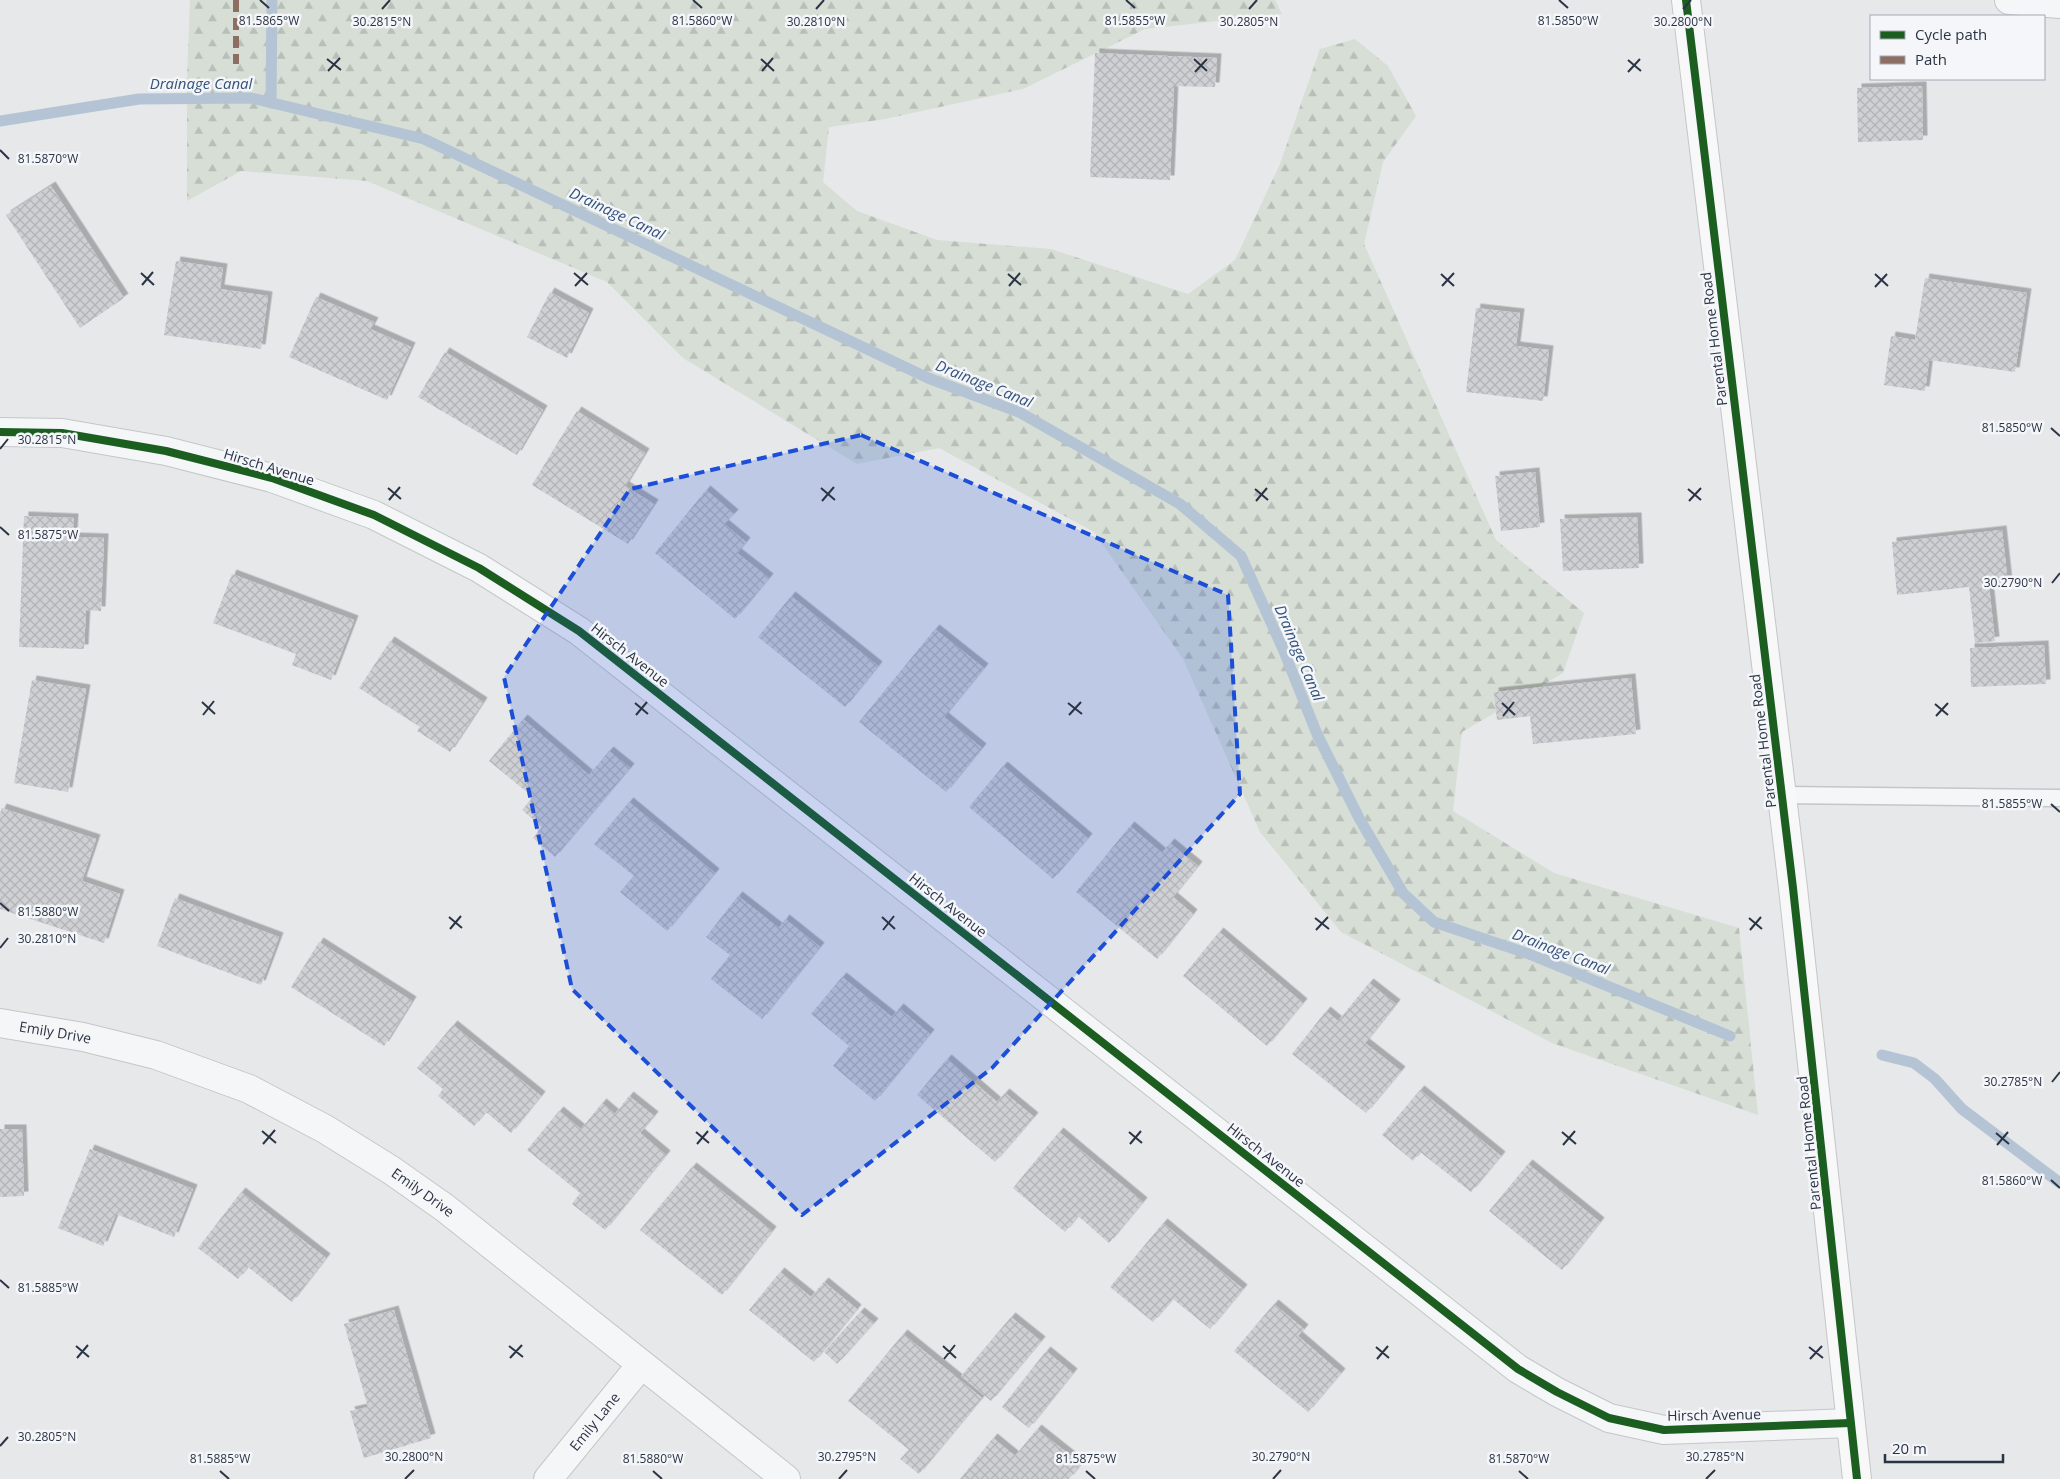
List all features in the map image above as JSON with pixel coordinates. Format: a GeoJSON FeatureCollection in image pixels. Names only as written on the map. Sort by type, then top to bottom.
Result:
{"type":"FeatureCollection","features":[{"type":"Feature","properties":{"kind":"street","name":"Parental Home Road"},"geometry":{"type":"LineString","coordinates":[[1686,0],[1782,795],[1815,1081],[1857,1479]]}},
{"type":"Feature","properties":{"kind":"street"},"geometry":{"type":"LineString","coordinates":[[2009,0],[2060,4]]}},
{"type":"Feature","properties":{"kind":"street","name":"Hirsch Avenue"},"geometry":{"type":"LineString","coordinates":[[0,432],[62,433],[166,451],[272,478],[374,515],[479,568],[579,631],[1518,1369],[1557,1392],[1609,1418],[1664,1430],[1850,1423]]}},
{"type":"Feature","properties":{"kind":"street","name":"Emily Drive"},"geometry":{"type":"LineString","coordinates":[[0,1023],[83,1037],[156,1055],[249,1089],[325,1129],[392,1170],[445,1208],[786,1479]]}},
{"type":"Feature","properties":{"kind":"street","name":"Emily Lane"},"geometry":{"type":"LineString","coordinates":[[548,1479],[641,1365]]}},
{"type":"Feature","properties":{"kind":"lane"},"geometry":{"type":"LineString","coordinates":[[1782,795],[2060,798]]}},
{"type":"Feature","properties":{"kind":"highlighted area"},"geometry":{"type":"Polygon","coordinates":[[[861,435],[1228,595],[1240,794],[992,1068],[802,1215],[572,989],[504,677],[630,489],[861,435]]]}},
{"type":"Feature","properties":{"kind":"green space"},"geometry":{"type":"Polygon","coordinates":[[[190,0],[1275,0],[1282,14],[1145,29],[1023,89],[885,119],[829,127],[823,182],[857,211],[937,240],[1051,249],[1188,294],[1235,260],[1280,164],[1320,49],[1355,39],[1388,66],[1416,116],[1383,162],[1364,244],[1496,540],[1584,613],[1563,673],[1462,732],[1453,811],[1554,873],[1739,928],[1758,1115],[1552,1043],[1341,932],[1260,832],[1183,659],[1094,532],[939,448],[857,464],[683,358],[607,282],[367,181],[241,171],[187,201],[187,79],[190,0]]]}},
{"type":"Feature","properties":{"kind":"building"},"geometry":{"type":"Polygon","coordinates":[[[1095,53],[1217,58],[1215,87],[1174,86],[1170,180],[1090,177],[1095,53]]]}},
{"type":"Feature","properties":{"kind":"building"},"geometry":{"type":"Polygon","coordinates":[[[1922,86],[1923,140],[1858,142],[1857,88],[1922,86]]]}},
{"type":"Feature","properties":{"kind":"building"},"geometry":{"type":"Polygon","coordinates":[[[51,186],[124,298],[80,328],[6,215],[51,186]]]}},
{"type":"Feature","properties":{"kind":"building"},"geometry":{"type":"Polygon","coordinates":[[[176,261],[223,268],[220,289],[268,296],[261,349],[164,335],[176,261]]]}},
{"type":"Feature","properties":{"kind":"building"},"geometry":{"type":"Polygon","coordinates":[[[1925,278],[2027,293],[2015,372],[1929,360],[1925,391],[1884,385],[1891,336],[1915,340],[1925,278]]]}},
{"type":"Feature","properties":{"kind":"building"},"geometry":{"type":"Polygon","coordinates":[[[550,292],[589,313],[567,358],[527,337],[550,292]]]}},
{"type":"Feature","properties":{"kind":"building"},"geometry":{"type":"Polygon","coordinates":[[[316,297],[374,322],[370,329],[411,347],[387,400],[289,357],[316,297]]]}},
{"type":"Feature","properties":{"kind":"building"},"geometry":{"type":"Polygon","coordinates":[[[1476,308],[1520,313],[1516,346],[1549,350],[1543,401],[1466,392],[1476,308]]]}},
{"type":"Feature","properties":{"kind":"building"},"geometry":{"type":"Polygon","coordinates":[[[445,352],[543,410],[517,455],[418,397],[445,352]]]}},
{"type":"Feature","properties":{"kind":"building"},"geometry":{"type":"Polygon","coordinates":[[[577,411],[645,453],[625,486],[654,504],[628,544],[532,485],[577,411]]]}},
{"type":"Feature","properties":{"kind":"building"},"geometry":{"type":"Polygon","coordinates":[[[1535,472],[1540,527],[1501,531],[1495,476],[1535,472]]]}},
{"type":"Feature","properties":{"kind":"building"},"geometry":{"type":"Polygon","coordinates":[[[706,490],[734,514],[724,524],[746,542],[737,553],[769,578],[735,619],[655,553],[706,490]]]}},
{"type":"Feature","properties":{"kind":"building"},"geometry":{"type":"Polygon","coordinates":[[[24,516],[74,518],[73,537],[104,538],[101,611],[86,610],[84,649],[19,647],[24,516]]]}},
{"type":"Feature","properties":{"kind":"building"},"geometry":{"type":"Polygon","coordinates":[[[1637,517],[1639,568],[1563,571],[1560,519],[1637,517]]]}},
{"type":"Feature","properties":{"kind":"building"},"geometry":{"type":"Polygon","coordinates":[[[2002,530],[2008,584],[1989,586],[1995,641],[1975,643],[1969,587],[1897,595],[1892,542],[2002,530]]]}},
{"type":"Feature","properties":{"kind":"building"},"geometry":{"type":"Polygon","coordinates":[[[232,574],[354,620],[331,680],[292,665],[296,654],[213,623],[232,574]]]}},
{"type":"Feature","properties":{"kind":"building"},"geometry":{"type":"Polygon","coordinates":[[[791,596],[878,666],[845,707],[758,637],[791,596]]]}},
{"type":"Feature","properties":{"kind":"building"},"geometry":{"type":"Polygon","coordinates":[[[935,629],[984,668],[944,717],[982,748],[946,792],[859,722],[935,629]]]}},
{"type":"Feature","properties":{"kind":"building"},"geometry":{"type":"Polygon","coordinates":[[[390,641],[483,702],[450,752],[417,731],[420,727],[359,688],[390,641]]]}},
{"type":"Feature","properties":{"kind":"building"},"geometry":{"type":"Polygon","coordinates":[[[2044,645],[2046,684],[1971,687],[1970,648],[2044,645]]]}},
{"type":"Feature","properties":{"kind":"building"},"geometry":{"type":"Polygon","coordinates":[[[1631,678],[1636,734],[1533,744],[1530,716],[1497,720],[1494,692],[1631,678]]]}},
{"type":"Feature","properties":{"kind":"building"},"geometry":{"type":"Polygon","coordinates":[[[32,680],[86,689],[68,792],[14,783],[32,680]]]}},
{"type":"Feature","properties":{"kind":"building"},"geometry":{"type":"Polygon","coordinates":[[[523,719],[589,775],[609,751],[630,768],[555,857],[533,838],[542,827],[522,810],[533,797],[489,761],[523,719]]]}},
{"type":"Feature","properties":{"kind":"building"},"geometry":{"type":"Polygon","coordinates":[[[1003,766],[1088,838],[1053,879],[969,807],[1003,766]]]}},
{"type":"Feature","properties":{"kind":"building"},"geometry":{"type":"Polygon","coordinates":[[[629,802],[715,873],[667,931],[620,892],[634,876],[594,844],[629,802]]]}},
{"type":"Feature","properties":{"kind":"building"},"geometry":{"type":"Polygon","coordinates":[[[2,808],[96,839],[82,881],[120,894],[104,943],[0,909],[0,813],[2,808]]]}},
{"type":"Feature","properties":{"kind":"building"},"geometry":{"type":"Polygon","coordinates":[[[1130,826],[1162,853],[1170,843],[1198,866],[1173,897],[1193,914],[1157,959],[1076,892],[1130,826]]]}},
{"type":"Feature","properties":{"kind":"building"},"geometry":{"type":"Polygon","coordinates":[[[738,896],[779,928],[785,919],[820,947],[762,1019],[711,979],[730,955],[706,937],[738,896]]]}},
{"type":"Feature","properties":{"kind":"building"},"geometry":{"type":"Polygon","coordinates":[[[175,898],[279,937],[261,985],[157,946],[175,898]]]}},
{"type":"Feature","properties":{"kind":"building"},"geometry":{"type":"Polygon","coordinates":[[[1219,932],[1303,1003],[1267,1046],[1183,976],[1219,932]]]}},
{"type":"Feature","properties":{"kind":"building"},"geometry":{"type":"Polygon","coordinates":[[[319,942],[412,1001],[384,1046],[291,987],[319,942]]]}},
{"type":"Feature","properties":{"kind":"building"},"geometry":{"type":"Polygon","coordinates":[[[842,977],[892,1017],[899,1008],[930,1034],[875,1101],[833,1066],[849,1046],[811,1014],[842,977]]]}},
{"type":"Feature","properties":{"kind":"building"},"geometry":{"type":"Polygon","coordinates":[[[1369,983],[1396,1004],[1365,1043],[1401,1071],[1366,1113],[1292,1054],[1326,1011],[1338,1021],[1369,983]]]}},
{"type":"Feature","properties":{"kind":"building"},"geometry":{"type":"Polygon","coordinates":[[[453,1025],[541,1096],[511,1133],[486,1112],[474,1126],[438,1096],[443,1089],[417,1068],[453,1025]]]}},
{"type":"Feature","properties":{"kind":"building"},"geometry":{"type":"Polygon","coordinates":[[[947,1059],[997,1102],[1005,1093],[1034,1117],[995,1162],[917,1095],[947,1059]]]}},
{"type":"Feature","properties":{"kind":"building"},"geometry":{"type":"Polygon","coordinates":[[[1420,1090],[1501,1156],[1471,1192],[1420,1152],[1413,1161],[1382,1135],[1420,1090]]]}},
{"type":"Feature","properties":{"kind":"building"},"geometry":{"type":"Polygon","coordinates":[[[629,1096],[654,1116],[640,1133],[666,1155],[605,1230],[572,1204],[580,1193],[527,1150],[559,1111],[581,1129],[602,1103],[615,1114],[629,1096]]]}},
{"type":"Feature","properties":{"kind":"building"},"geometry":{"type":"Polygon","coordinates":[[[0,1129],[22,1129],[24,1196],[0,1197],[0,1129]]]}},
{"type":"Feature","properties":{"kind":"building"},"geometry":{"type":"Polygon","coordinates":[[[1059,1132],[1143,1202],[1109,1243],[1078,1216],[1065,1232],[1013,1188],[1059,1132]]]}},
{"type":"Feature","properties":{"kind":"building"},"geometry":{"type":"Polygon","coordinates":[[[90,1149],[193,1189],[174,1237],[116,1214],[103,1246],[58,1228],[90,1149]]]}},
{"type":"Feature","properties":{"kind":"building"},"geometry":{"type":"Polygon","coordinates":[[[1528,1164],[1600,1222],[1562,1270],[1489,1211],[1528,1164]]]}},
{"type":"Feature","properties":{"kind":"building"},"geometry":{"type":"Polygon","coordinates":[[[692,1167],[772,1231],[722,1295],[640,1230],[692,1167]]]}},
{"type":"Feature","properties":{"kind":"building"},"geometry":{"type":"Polygon","coordinates":[[[241,1192],[326,1258],[292,1302],[248,1267],[238,1279],[198,1248],[241,1192]]]}},
{"type":"Feature","properties":{"kind":"building"},"geometry":{"type":"Polygon","coordinates":[[[1163,1223],[1243,1289],[1210,1329],[1173,1299],[1153,1322],[1110,1287],[1163,1223]]]}},
{"type":"Feature","properties":{"kind":"building"},"geometry":{"type":"Polygon","coordinates":[[[780,1272],[811,1297],[824,1282],[857,1309],[814,1362],[749,1310],[780,1272]]]}},
{"type":"Feature","properties":{"kind":"building"},"geometry":{"type":"Polygon","coordinates":[[[1274,1304],[1304,1329],[1298,1336],[1341,1373],[1308,1412],[1234,1351],[1274,1304]]]}},
{"type":"Feature","properties":{"kind":"building"},"geometry":{"type":"Polygon","coordinates":[[[394,1310],[431,1438],[364,1458],[350,1411],[368,1407],[344,1324],[394,1310]]]}},
{"type":"Feature","properties":{"kind":"building"},"geometry":{"type":"Polygon","coordinates":[[[860,1312],[874,1323],[837,1364],[824,1352],[860,1312]]]}},
{"type":"Feature","properties":{"kind":"building"},"geometry":{"type":"Polygon","coordinates":[[[1011,1317],[1041,1341],[991,1401],[961,1376],[1011,1317]]]}},
{"type":"Feature","properties":{"kind":"building"},"geometry":{"type":"Polygon","coordinates":[[[903,1334],[982,1398],[919,1474],[900,1459],[909,1450],[848,1401],[903,1334]]]}},
{"type":"Feature","properties":{"kind":"building"},"geometry":{"type":"Polygon","coordinates":[[[1046,1351],[1073,1373],[1029,1428],[1002,1407],[1046,1351]]]}},
{"type":"Feature","properties":{"kind":"building"},"geometry":{"type":"Polygon","coordinates":[[[1037,1429],[1081,1464],[1069,1479],[960,1479],[993,1438],[1015,1456],[1037,1429]]]}},
{"type":"Feature","properties":{"kind":"waterway"},"geometry":{"type":"LineString","coordinates":[[271,103],[272,0]]}},
{"type":"Feature","properties":{"kind":"waterway","name":"Drainage Canal"},"geometry":{"type":"LineString","coordinates":[[0,121],[139,99],[251,98],[424,139],[928,378],[1019,412],[1180,504],[1241,556],[1283,649],[1317,734],[1359,818],[1403,893],[1434,922],[1529,954],[1730,1036]]}},
{"type":"Feature","properties":{"kind":"waterway","name":"Drainage Canal"},"geometry":{"type":"LineString","coordinates":[[1882,1055],[1914,1063],[1935,1079],[1962,1109],[2060,1183]]}},
{"type":"Feature","properties":{"kind":"marked path"},"geometry":{"type":"LineString","coordinates":[[236,0],[236,64]]}},
{"type":"Feature","properties":{"kind":"cycle path"},"geometry":{"type":"LineString","coordinates":[[1686,0],[1793,888],[1857,1479]]}},
{"type":"Feature","properties":{"kind":"cycle path"},"geometry":{"type":"LineString","coordinates":[[0,432],[62,433],[166,451],[272,478],[374,515],[479,568],[579,631],[1518,1369],[1557,1392],[1609,1418],[1664,1430],[1850,1423]]}}]}
